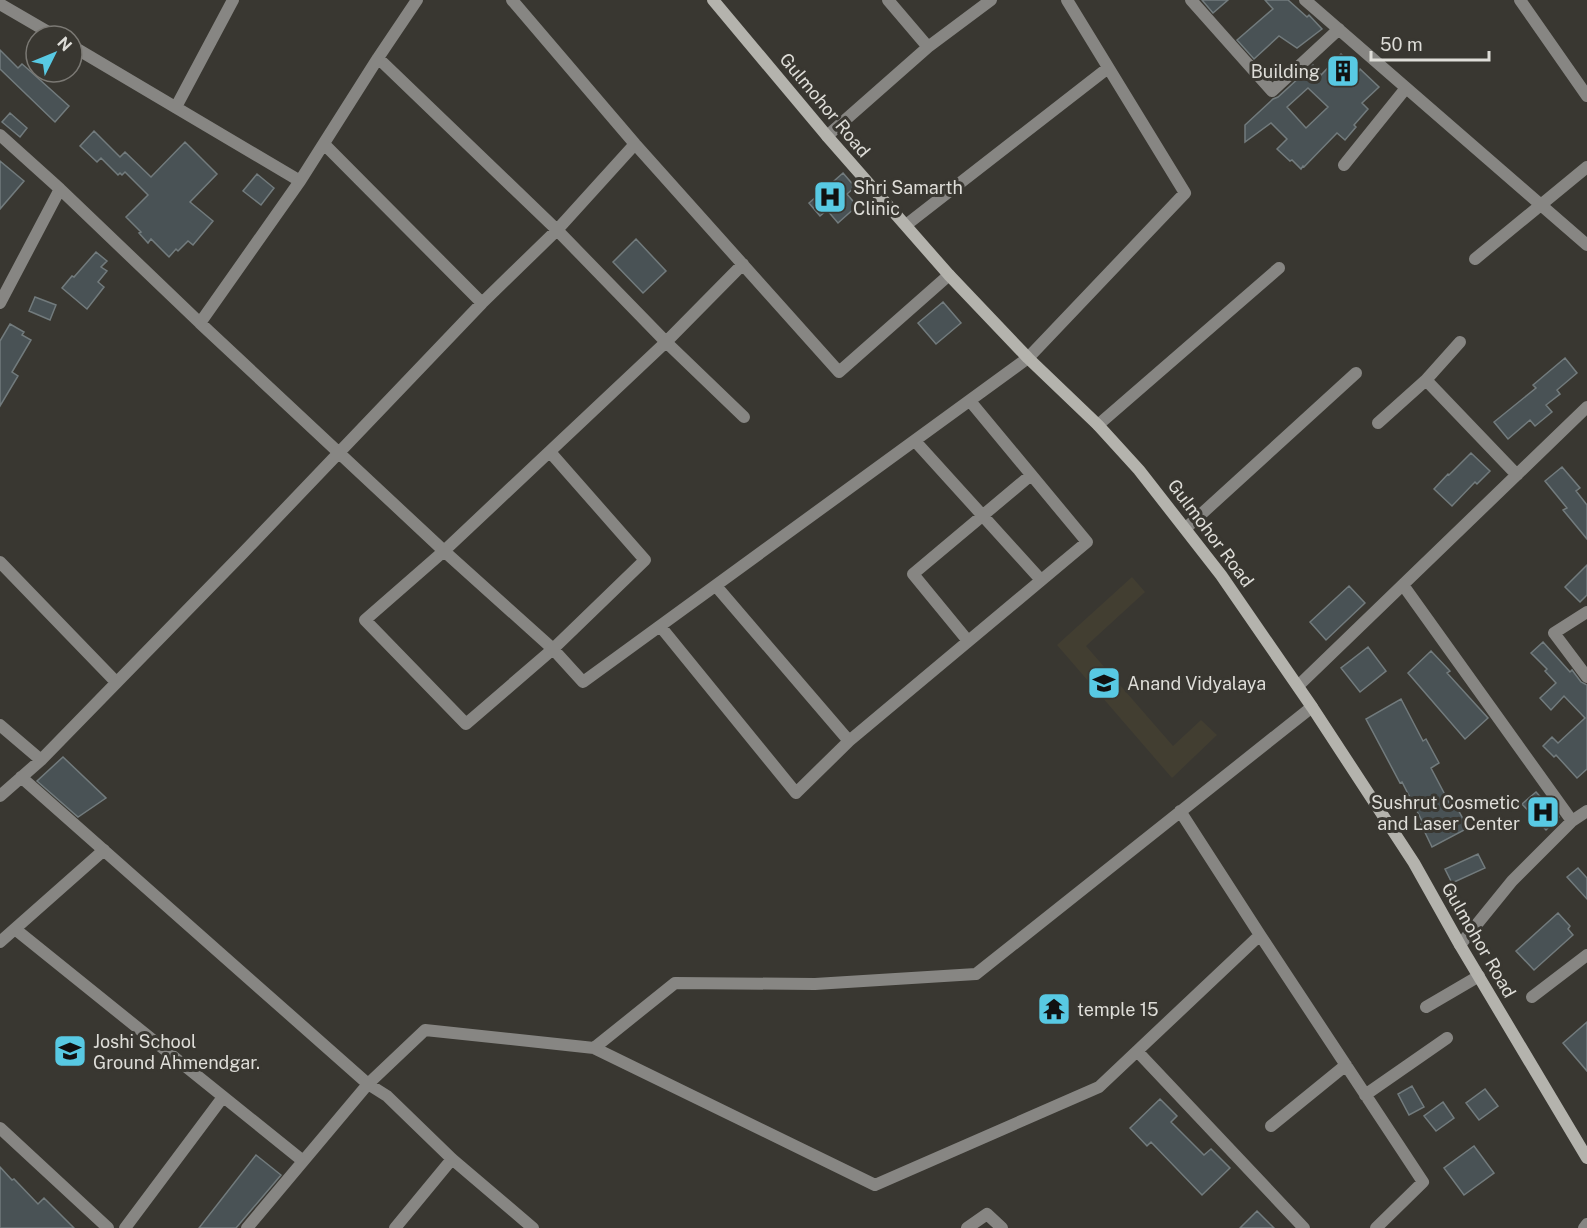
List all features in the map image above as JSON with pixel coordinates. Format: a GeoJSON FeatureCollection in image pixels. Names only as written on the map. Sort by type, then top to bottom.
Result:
{"type":"FeatureCollection","features":[{"type":"Feature","properties":{"kind":"street"},"geometry":{"type":"LineString","coordinates":[[176,107],[233,0]]}},
{"type":"Feature","properties":{"kind":"street"},"geometry":{"type":"LineString","coordinates":[[200,323],[300,180],[417,0]]}},
{"type":"Feature","properties":{"kind":"street"},"geometry":{"type":"LineString","coordinates":[[512,0],[635,144],[839,372],[949,275]]}},
{"type":"Feature","properties":{"kind":"street","name":"Gulmohor Road"},"geometry":{"type":"LineString","coordinates":[[713,0],[827,136],[949,275],[1098,425],[1139,470],[1221,574],[1298,686],[1414,863],[1460,945],[1587,1158]]}},
{"type":"Feature","properties":{"kind":"street"},"geometry":{"type":"LineString","coordinates":[[888,0],[928,47]]}},
{"type":"Feature","properties":{"kind":"street"},"geometry":{"type":"LineString","coordinates":[[827,136],[928,47],[991,0]]}},
{"type":"Feature","properties":{"kind":"street"},"geometry":{"type":"LineString","coordinates":[[0,135],[444,551],[553,649],[583,682],[1029,358],[1185,193],[1067,0]]}},
{"type":"Feature","properties":{"kind":"street"},"geometry":{"type":"LineString","coordinates":[[1191,0],[1272,91],[1339,29]]}},
{"type":"Feature","properties":{"kind":"street"},"geometry":{"type":"LineString","coordinates":[[1305,0],[1587,245]]}},
{"type":"Feature","properties":{"kind":"street"},"geometry":{"type":"LineString","coordinates":[[1520,0],[1587,96]]}},
{"type":"Feature","properties":{"kind":"street"},"geometry":{"type":"LineString","coordinates":[[0,4],[34,24]]}},
{"type":"Feature","properties":{"kind":"street"},"geometry":{"type":"LineString","coordinates":[[84,53],[300,180]]}},
{"type":"Feature","properties":{"kind":"street"},"geometry":{"type":"LineString","coordinates":[[378,58],[557,230],[666,342],[744,417]]}},
{"type":"Feature","properties":{"kind":"street"},"geometry":{"type":"LineString","coordinates":[[906,225],[1108,68]]}},
{"type":"Feature","properties":{"kind":"street"},"geometry":{"type":"LineString","coordinates":[[1344,165],[1406,88]]}},
{"type":"Feature","properties":{"kind":"street"},"geometry":{"type":"LineString","coordinates":[[324,144],[482,303]]}},
{"type":"Feature","properties":{"kind":"street"},"geometry":{"type":"LineString","coordinates":[[0,796],[41,760],[340,453],[482,303],[557,230],[635,144]]}},
{"type":"Feature","properties":{"kind":"street"},"geometry":{"type":"LineString","coordinates":[[1475,259],[1587,167]]}},
{"type":"Feature","properties":{"kind":"street"},"geometry":{"type":"LineString","coordinates":[[0,303],[60,189]]}},
{"type":"Feature","properties":{"kind":"street"},"geometry":{"type":"LineString","coordinates":[[550,452],[645,560],[553,649],[466,724],[365,620],[444,551],[550,452],[666,342],[742,264]]}},
{"type":"Feature","properties":{"kind":"street"},"geometry":{"type":"LineString","coordinates":[[1098,425],[1279,268]]}},
{"type":"Feature","properties":{"kind":"street"},"geometry":{"type":"LineString","coordinates":[[1378,423],[1426,380],[1460,342]]}},
{"type":"Feature","properties":{"kind":"street"},"geometry":{"type":"LineString","coordinates":[[1186,528],[1356,373]]}},
{"type":"Feature","properties":{"kind":"street"},"geometry":{"type":"LineString","coordinates":[[1426,380],[1516,475]]}},
{"type":"Feature","properties":{"kind":"street"},"geometry":{"type":"LineString","coordinates":[[660,626],[796,793],[849,741],[1087,542],[970,401]]}},
{"type":"Feature","properties":{"kind":"street"},"geometry":{"type":"LineString","coordinates":[[1298,686],[1587,407]]}},
{"type":"Feature","properties":{"kind":"street"},"geometry":{"type":"LineString","coordinates":[[915,441],[1041,580]]}},
{"type":"Feature","properties":{"kind":"street"},"geometry":{"type":"LineString","coordinates":[[968,641],[913,574],[1031,475]]}},
{"type":"Feature","properties":{"kind":"street"},"geometry":{"type":"LineString","coordinates":[[0,562],[116,682]]}},
{"type":"Feature","properties":{"kind":"street"},"geometry":{"type":"LineString","coordinates":[[1402,585],[1572,821]]}},
{"type":"Feature","properties":{"kind":"street"},"geometry":{"type":"LineString","coordinates":[[716,586],[849,741]]}},
{"type":"Feature","properties":{"kind":"street"},"geometry":{"type":"LineString","coordinates":[[1587,612],[1554,633],[1587,677]]}},
{"type":"Feature","properties":{"kind":"street"},"geometry":{"type":"LineString","coordinates":[[594,1048],[675,983],[815,984],[976,974],[1312,707]]}},
{"type":"Feature","properties":{"kind":"street"},"geometry":{"type":"LineString","coordinates":[[0,725],[41,760]]}},
{"type":"Feature","properties":{"kind":"street"},"geometry":{"type":"LineString","coordinates":[[21,777],[368,1084],[387,1096],[452,1159],[533,1228]]}},
{"type":"Feature","properties":{"kind":"street"},"geometry":{"type":"LineString","coordinates":[[1180,811],[1423,1182],[1376,1228]]}},
{"type":"Feature","properties":{"kind":"street"},"geometry":{"type":"LineString","coordinates":[[1460,945],[1512,881],[1572,821],[1587,811]]}},
{"type":"Feature","properties":{"kind":"street"},"geometry":{"type":"LineString","coordinates":[[0,942],[104,850]]}},
{"type":"Feature","properties":{"kind":"street"},"geometry":{"type":"LineString","coordinates":[[15,929],[303,1161]]}},
{"type":"Feature","properties":{"kind":"street"},"geometry":{"type":"LineString","coordinates":[[247,1228],[368,1084],[425,1030],[594,1048],[874,1185],[1099,1087],[1260,935]]}},
{"type":"Feature","properties":{"kind":"street"},"geometry":{"type":"LineString","coordinates":[[1532,997],[1587,956]]}},
{"type":"Feature","properties":{"kind":"street"},"geometry":{"type":"LineString","coordinates":[[1426,1007],[1479,976]]}},
{"type":"Feature","properties":{"kind":"street"},"geometry":{"type":"LineString","coordinates":[[1365,1095],[1447,1038]]}},
{"type":"Feature","properties":{"kind":"street"},"geometry":{"type":"LineString","coordinates":[[1137,1051],[1304,1228]]}},
{"type":"Feature","properties":{"kind":"street"},"geometry":{"type":"LineString","coordinates":[[1271,1126],[1346,1065]]}},
{"type":"Feature","properties":{"kind":"street"},"geometry":{"type":"LineString","coordinates":[[125,1228],[223,1097]]}},
{"type":"Feature","properties":{"kind":"street"},"geometry":{"type":"LineString","coordinates":[[0,1128],[108,1228]]}},
{"type":"Feature","properties":{"kind":"street"},"geometry":{"type":"LineString","coordinates":[[395,1228],[452,1159]]}},
{"type":"Feature","properties":{"kind":"street"},"geometry":{"type":"LineString","coordinates":[[967,1228],[987,1214],[1002,1228]]}},
{"type":"Feature","properties":{"kind":"street"},"geometry":{"type":"LineString","coordinates":[[1584,1228],[1587,1224]]}},
{"type":"Feature","properties":{"kind":"shaded area","name":"Anand Vidyalaya"},"geometry":{"type":"Polygon","coordinates":[[[1132,577],[1145,592],[1086,646],[1173,746],[1201,720],[1217,735],[1172,778],[1057,645],[1132,577]]]}},
{"type":"Feature","properties":{"kind":"building"},"geometry":{"type":"Polygon","coordinates":[[[1202,0],[1228,0],[1213,13],[1202,0]]]}},
{"type":"Feature","properties":{"kind":"building"},"geometry":{"type":"Polygon","coordinates":[[[1265,0],[1288,0],[1307,17],[1309,15],[1322,29],[1297,48],[1279,36],[1254,59],[1237,40],[1273,9],[1265,0]]]}},
{"type":"Feature","properties":{"kind":"building"},"geometry":{"type":"Polygon","coordinates":[[[0,50],[18,68],[22,64],[24,66],[24,84],[44,84],[69,106],[55,122],[0,69],[0,50]]]}},
{"type":"Feature","properties":{"kind":"building"},"geometry":{"type":"Polygon","coordinates":[[[1341,54],[1379,87],[1362,103],[1368,109],[1345,140],[1337,133],[1301,169],[1277,149],[1287,139],[1271,123],[1245,142],[1245,125],[1273,99],[1313,65],[1321,75],[1341,54]],[[1308,88],[1287,107],[1306,128],[1328,107],[1308,88]]]}},
{"type":"Feature","properties":{"kind":"building"},"geometry":{"type":"Polygon","coordinates":[[[10,113],[27,128],[20,137],[2,122],[10,113]]]}},
{"type":"Feature","properties":{"kind":"building"},"geometry":{"type":"Polygon","coordinates":[[[94,131],[120,157],[125,152],[151,177],[185,142],[217,174],[190,202],[213,221],[193,245],[188,241],[169,257],[151,239],[148,243],[139,233],[141,232],[126,217],[148,195],[125,172],[118,175],[101,158],[97,162],[80,146],[94,131]]]}},
{"type":"Feature","properties":{"kind":"building"},"geometry":{"type":"Polygon","coordinates":[[[0,161],[24,181],[0,209],[0,161]]]}},
{"type":"Feature","properties":{"kind":"building"},"geometry":{"type":"Polygon","coordinates":[[[843,173],[855,187],[847,194],[857,206],[838,223],[827,210],[820,216],[809,203],[843,173]]]}},
{"type":"Feature","properties":{"kind":"building"},"geometry":{"type":"Polygon","coordinates":[[[257,174],[274,188],[261,205],[243,191],[257,174]]]}},
{"type":"Feature","properties":{"kind":"building"},"geometry":{"type":"Polygon","coordinates":[[[636,239],[666,271],[643,293],[613,262],[636,239]]]}},
{"type":"Feature","properties":{"kind":"building"},"geometry":{"type":"Polygon","coordinates":[[[96,252],[107,261],[101,267],[107,271],[98,282],[104,287],[87,309],[62,288],[96,252]]]}},
{"type":"Feature","properties":{"kind":"building"},"geometry":{"type":"Polygon","coordinates":[[[35,297],[56,305],[50,320],[29,311],[35,297]]]}},
{"type":"Feature","properties":{"kind":"building"},"geometry":{"type":"Polygon","coordinates":[[[943,302],[961,323],[936,344],[918,323],[943,302]]]}},
{"type":"Feature","properties":{"kind":"building"},"geometry":{"type":"Polygon","coordinates":[[[10,324],[24,332],[22,335],[31,340],[12,372],[18,376],[0,406],[0,341],[10,324]]]}},
{"type":"Feature","properties":{"kind":"building"},"geometry":{"type":"Polygon","coordinates":[[[1565,358],[1577,373],[1557,390],[1560,394],[1546,405],[1552,412],[1535,426],[1530,420],[1508,439],[1494,422],[1536,388],[1533,385],[1565,358]]]}},
{"type":"Feature","properties":{"kind":"building"},"geometry":{"type":"Polygon","coordinates":[[[1471,453],[1490,471],[1477,484],[1475,482],[1452,506],[1434,489],[1471,453]]]}},
{"type":"Feature","properties":{"kind":"building"},"geometry":{"type":"Polygon","coordinates":[[[1562,467],[1580,488],[1576,491],[1587,505],[1587,539],[1563,510],[1567,508],[1545,481],[1562,467]]]}},
{"type":"Feature","properties":{"kind":"building"},"geometry":{"type":"Polygon","coordinates":[[[1587,565],[1587,595],[1580,602],[1565,587],[1587,565]]]}},
{"type":"Feature","properties":{"kind":"building"},"geometry":{"type":"Polygon","coordinates":[[[1349,586],[1365,603],[1326,640],[1310,622],[1349,586]]]}},
{"type":"Feature","properties":{"kind":"building"},"geometry":{"type":"Polygon","coordinates":[[[1543,642],[1570,672],[1572,670],[1581,682],[1587,685],[1587,769],[1577,778],[1556,755],[1554,757],[1543,746],[1552,737],[1558,743],[1585,718],[1564,696],[1551,710],[1540,698],[1556,683],[1545,671],[1547,669],[1531,653],[1543,642]]]}},
{"type":"Feature","properties":{"kind":"building"},"geometry":{"type":"Polygon","coordinates":[[[1368,647],[1386,671],[1360,692],[1341,668],[1368,647]]]}},
{"type":"Feature","properties":{"kind":"building"},"geometry":{"type":"Polygon","coordinates":[[[1431,651],[1450,671],[1447,673],[1488,718],[1465,739],[1408,673],[1431,651]]]}},
{"type":"Feature","properties":{"kind":"building"},"geometry":{"type":"Polygon","coordinates":[[[1401,699],[1423,741],[1426,739],[1439,763],[1431,768],[1452,808],[1456,806],[1468,828],[1432,847],[1421,824],[1423,823],[1402,782],[1400,783],[1366,719],[1401,699]]]}},
{"type":"Feature","properties":{"kind":"building"},"geometry":{"type":"Polygon","coordinates":[[[63,757],[106,798],[78,817],[37,781],[63,757]]]}},
{"type":"Feature","properties":{"kind":"building"},"geometry":{"type":"Polygon","coordinates":[[[1536,792],[1559,817],[1546,830],[1522,804],[1536,792]]]}},
{"type":"Feature","properties":{"kind":"building"},"geometry":{"type":"Polygon","coordinates":[[[1478,854],[1485,868],[1452,883],[1445,869],[1478,854]]]}},
{"type":"Feature","properties":{"kind":"building"},"geometry":{"type":"Polygon","coordinates":[[[1578,868],[1587,878],[1587,899],[1567,877],[1578,868]]]}},
{"type":"Feature","properties":{"kind":"building"},"geometry":{"type":"Polygon","coordinates":[[[1558,913],[1570,926],[1568,929],[1573,935],[1534,970],[1516,951],[1558,913]]]}},
{"type":"Feature","properties":{"kind":"building"},"geometry":{"type":"Polygon","coordinates":[[[1587,1022],[1587,1071],[1563,1043],[1587,1022]]]}},
{"type":"Feature","properties":{"kind":"building"},"geometry":{"type":"Polygon","coordinates":[[[1412,1086],[1424,1107],[1409,1115],[1398,1094],[1412,1086]]]}},
{"type":"Feature","properties":{"kind":"building"},"geometry":{"type":"Polygon","coordinates":[[[1485,1089],[1498,1106],[1479,1120],[1466,1103],[1485,1089]]]}},
{"type":"Feature","properties":{"kind":"building"},"geometry":{"type":"Polygon","coordinates":[[[1160,1099],[1177,1116],[1171,1122],[1204,1155],[1211,1149],[1230,1168],[1202,1195],[1151,1142],[1147,1146],[1130,1128],[1160,1099]]]}},
{"type":"Feature","properties":{"kind":"building"},"geometry":{"type":"Polygon","coordinates":[[[1443,1102],[1454,1118],[1436,1131],[1424,1116],[1443,1102]]]}},
{"type":"Feature","properties":{"kind":"building"},"geometry":{"type":"Polygon","coordinates":[[[1474,1146],[1494,1173],[1464,1195],[1444,1168],[1474,1146]]]}},
{"type":"Feature","properties":{"kind":"building"},"geometry":{"type":"Polygon","coordinates":[[[256,1155],[281,1175],[236,1228],[199,1228],[256,1155]]]}},
{"type":"Feature","properties":{"kind":"building"},"geometry":{"type":"Polygon","coordinates":[[[0,1167],[38,1204],[44,1198],[74,1228],[0,1228],[0,1167]]]}},
{"type":"Feature","properties":{"kind":"building"},"geometry":{"type":"Polygon","coordinates":[[[1257,1211],[1274,1228],[1240,1228],[1257,1211]]]}},
{"type":"Feature","properties":{"kind":"place","name":"Building"},"geometry":{"type":"Point","coordinates":[1343,71]}},
{"type":"Feature","properties":{"kind":"place","name":"Shri Samarth Clinic"},"geometry":{"type":"Point","coordinates":[830,197]}},
{"type":"Feature","properties":{"kind":"place","name":"Anand Vidyalaya"},"geometry":{"type":"Point","coordinates":[1104,683]}},
{"type":"Feature","properties":{"kind":"place","name":"Sushrut Cosmetic and Laser Center"},"geometry":{"type":"Point","coordinates":[1543,812]}},
{"type":"Feature","properties":{"kind":"place","name":"temple 15"},"geometry":{"type":"Point","coordinates":[1054,1009]}},
{"type":"Feature","properties":{"kind":"place","name":"Joshi School Ground Ahmendgar."},"geometry":{"type":"Point","coordinates":[70,1051]}}]}
